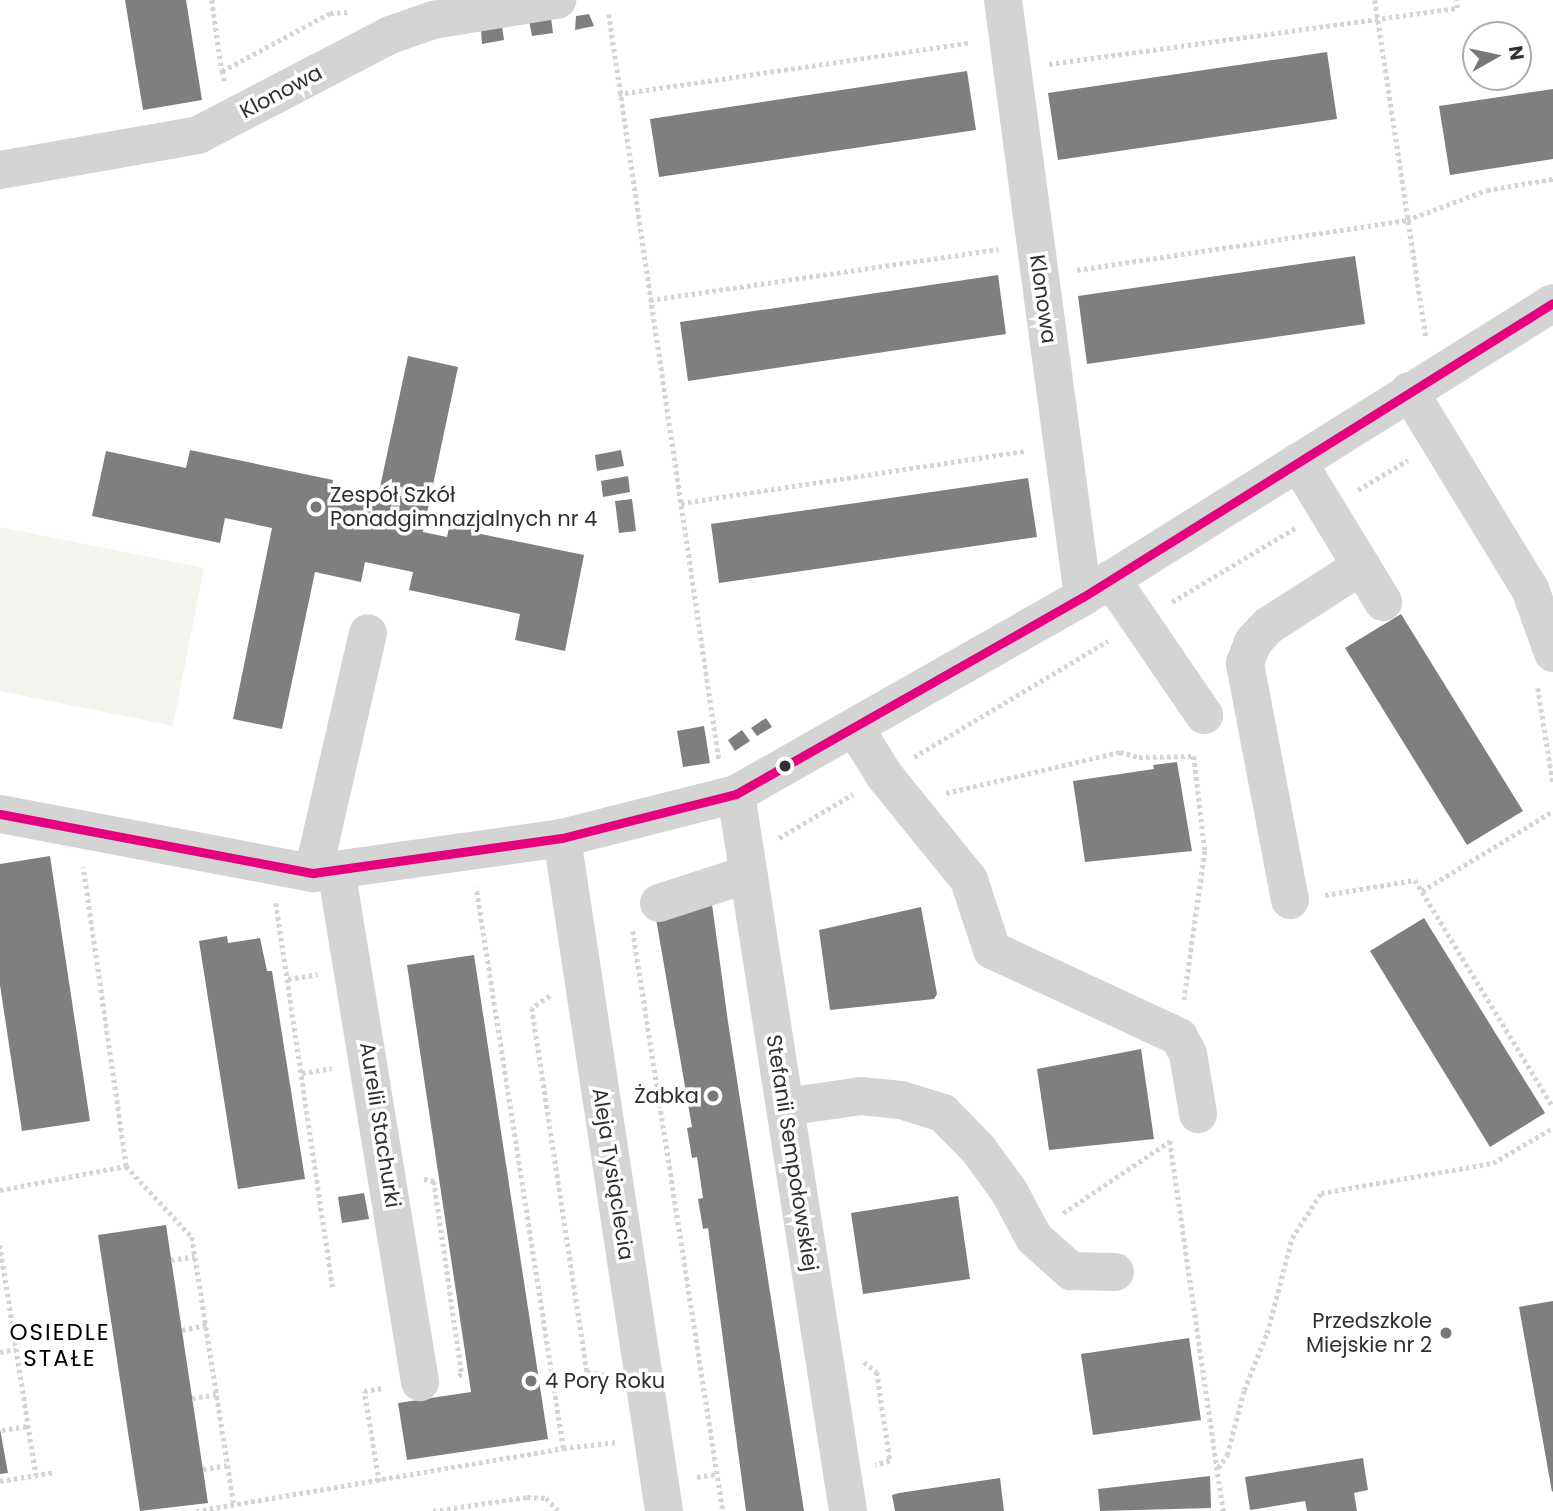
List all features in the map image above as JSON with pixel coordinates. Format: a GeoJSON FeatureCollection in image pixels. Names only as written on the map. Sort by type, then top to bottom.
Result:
{"type":"FeatureCollection","features":[{"type":"Feature","properties":{"kind":"street","name":"Klonowa"},"geometry":{"type":"LineString","coordinates":[[0,170],[198,135],[390,35],[433,20],[557,0]]}},
{"type":"Feature","properties":{"kind":"street","name":"Klonowa"},"geometry":{"type":"LineString","coordinates":[[1003,0],[1097,588]]}},
{"type":"Feature","properties":{"kind":"street"},"geometry":{"type":"LineString","coordinates":[[0,814],[324,871],[562,838],[728,779],[855,728],[1097,588],[1553,303]]}},
{"type":"Feature","properties":{"kind":"street"},"geometry":{"type":"LineString","coordinates":[[1409,391],[1530,589],[1545,668]]}},
{"type":"Feature","properties":{"kind":"street"},"geometry":{"type":"LineString","coordinates":[[1298,461],[1384,602]]}},
{"type":"Feature","properties":{"kind":"street"},"geometry":{"type":"LineString","coordinates":[[1290,900],[1245,663],[1253,642],[1268,626],[1361,566]]}},
{"type":"Feature","properties":{"kind":"street"},"geometry":{"type":"LineString","coordinates":[[1097,588],[1204,715]]}},
{"type":"Feature","properties":{"kind":"street"},"geometry":{"type":"LineString","coordinates":[[324,871],[368,632]]}},
{"type":"Feature","properties":{"kind":"street"},"geometry":{"type":"LineString","coordinates":[[855,728],[884,775],[969,880],[992,950],[1179,1037],[1188,1054],[1198,1114]]}},
{"type":"Feature","properties":{"kind":"street","name":"Stefanii Sempołowskiej"},"geometry":{"type":"LineString","coordinates":[[728,779],[748,874],[848,1511]]}},
{"type":"Feature","properties":{"kind":"street","name":"Aleja Tysiąclecia"},"geometry":{"type":"LineString","coordinates":[[562,838],[664,1511]]}},
{"type":"Feature","properties":{"kind":"street","name":"Aurelii Stachurki"},"geometry":{"type":"LineString","coordinates":[[324,871],[420,1382]]}},
{"type":"Feature","properties":{"kind":"street"},"geometry":{"type":"LineString","coordinates":[[659,903],[748,874]]}},
{"type":"Feature","properties":{"kind":"street"},"geometry":{"type":"LineString","coordinates":[[785,1107],[861,1096],[901,1100],[943,1113],[979,1150],[1032,1234],[1071,1272],[1115,1272]]}},
{"type":"Feature","properties":{"kind":"path"},"geometry":{"type":"LineString","coordinates":[[212,0],[222,71]]}},
{"type":"Feature","properties":{"kind":"path"},"geometry":{"type":"LineString","coordinates":[[1375,0],[1428,349]]}},
{"type":"Feature","properties":{"kind":"path"},"geometry":{"type":"LineString","coordinates":[[1034,66],[1457,8],[1457,0]]}},
{"type":"Feature","properties":{"kind":"path"},"geometry":{"type":"LineString","coordinates":[[609,14],[618,94],[681,503],[728,779]]}},
{"type":"Feature","properties":{"kind":"path"},"geometry":{"type":"LineString","coordinates":[[618,94],[968,43]]}},
{"type":"Feature","properties":{"kind":"path"},"geometry":{"type":"LineString","coordinates":[[1068,271],[1407,220],[1487,190],[1553,179]]}},
{"type":"Feature","properties":{"kind":"path"},"geometry":{"type":"LineString","coordinates":[[650,300],[1009,247]]}},
{"type":"Feature","properties":{"kind":"path"},"geometry":{"type":"LineString","coordinates":[[681,503],[1032,450]]}},
{"type":"Feature","properties":{"kind":"path"},"geometry":{"type":"LineString","coordinates":[[1545,668],[1553,784]]}},
{"type":"Feature","properties":{"kind":"path"},"geometry":{"type":"LineString","coordinates":[[908,802],[1120,752],[1139,757],[1194,756],[1205,851],[1179,1037]]}},
{"type":"Feature","properties":{"kind":"path"},"geometry":{"type":"LineString","coordinates":[[1422,891],[1553,811]]}},
{"type":"Feature","properties":{"kind":"path"},"geometry":{"type":"LineString","coordinates":[[468,851],[563,1448]]}},
{"type":"Feature","properties":{"kind":"path"},"geometry":{"type":"LineString","coordinates":[[81,852],[126,1166],[192,1237],[234,1505]]}},
{"type":"Feature","properties":{"kind":"path"},"geometry":{"type":"LineString","coordinates":[[1290,900],[1415,880],[1553,1107]]}},
{"type":"Feature","properties":{"kind":"path"},"geometry":{"type":"LineString","coordinates":[[276,901],[333,1287]]}},
{"type":"Feature","properties":{"kind":"path"},"geometry":{"type":"LineString","coordinates":[[556,991],[532,1008],[587,1372],[615,1377]]}},
{"type":"Feature","properties":{"kind":"path"},"geometry":{"type":"LineString","coordinates":[[1218,1468],[1227,1455],[1244,1390],[1267,1334],[1292,1238],[1321,1193],[1493,1163],[1553,1128]]}},
{"type":"Feature","properties":{"kind":"path"},"geometry":{"type":"LineString","coordinates":[[1032,1234],[1170,1141],[1223,1511]]}},
{"type":"Feature","properties":{"kind":"path"},"geometry":{"type":"LineString","coordinates":[[0,1190],[126,1166]]}},
{"type":"Feature","properties":{"kind":"path"},"geometry":{"type":"LineString","coordinates":[[0,1245],[36,1475]]}},
{"type":"Feature","properties":{"kind":"path"},"geometry":{"type":"LineString","coordinates":[[171,1260],[195,1256]]}},
{"type":"Feature","properties":{"kind":"path"},"geometry":{"type":"LineString","coordinates":[[182,1329],[206,1325]]}},
{"type":"Feature","properties":{"kind":"path"},"geometry":{"type":"LineString","coordinates":[[0,1352],[16,1349]]}},
{"type":"Feature","properties":{"kind":"path"},"geometry":{"type":"LineString","coordinates":[[855,1356],[877,1371],[890,1461],[872,1466]]}},
{"type":"Feature","properties":{"kind":"path"},"geometry":{"type":"LineString","coordinates":[[192,1398],[216,1394]]}},
{"type":"Feature","properties":{"kind":"path"},"geometry":{"type":"LineString","coordinates":[[2,1430],[28,1426]]}},
{"type":"Feature","properties":{"kind":"path"},"geometry":{"type":"LineString","coordinates":[[197,1511],[563,1448],[629,1440]]}},
{"type":"Feature","properties":{"kind":"path"},"geometry":{"type":"LineString","coordinates":[[202,1469],[227,1465]]}},
{"type":"Feature","properties":{"kind":"path"},"geometry":{"type":"LineString","coordinates":[[0,1481],[55,1472]]}},
{"type":"Feature","properties":{"kind":"path"},"geometry":{"type":"LineString","coordinates":[[433,1511],[527,1497],[546,1498],[559,1511]]}},
{"type":"Feature","properties":{"kind":"shaded area"},"geometry":{"type":"Polygon","coordinates":[[[0,527],[204,568],[173,726],[0,691],[0,527]]]}},
{"type":"Feature","properties":{"kind":"building"},"geometry":{"type":"Polygon","coordinates":[[[125,0],[186,0],[202,100],[143,110],[125,0]]]}},
{"type":"Feature","properties":{"kind":"building"},"geometry":{"type":"Polygon","coordinates":[[[589,14],[594,26],[575,30],[576,16],[589,14]]]}},
{"type":"Feature","properties":{"kind":"building"},"geometry":{"type":"Polygon","coordinates":[[[551,18],[553,33],[532,36],[529,21],[551,18]]]}},
{"type":"Feature","properties":{"kind":"building"},"geometry":{"type":"Polygon","coordinates":[[[502,26],[504,40],[482,44],[481,30],[502,26]]]}},
{"type":"Feature","properties":{"kind":"building"},"geometry":{"type":"Polygon","coordinates":[[[1327,52],[1337,119],[1058,160],[1048,93],[1327,52]]]}},
{"type":"Feature","properties":{"kind":"building"},"geometry":{"type":"Polygon","coordinates":[[[967,71],[976,130],[659,177],[650,119],[967,71]]]}},
{"type":"Feature","properties":{"kind":"building"},"geometry":{"type":"Polygon","coordinates":[[[1553,89],[1553,159],[1450,175],[1439,106],[1553,89]]]}},
{"type":"Feature","properties":{"kind":"building"},"geometry":{"type":"Polygon","coordinates":[[[1355,256],[1365,324],[1087,364],[1078,296],[1355,256]]]}},
{"type":"Feature","properties":{"kind":"building"},"geometry":{"type":"Polygon","coordinates":[[[998,275],[1006,334],[688,381],[680,322],[998,275]]]}},
{"type":"Feature","properties":{"kind":"building"},"geometry":{"type":"Polygon","coordinates":[[[408,356],[458,367],[423,532],[447,537],[452,513],[473,517],[471,532],[584,555],[565,651],[515,640],[520,614],[409,590],[413,572],[365,562],[361,582],[315,572],[282,729],[233,719],[272,528],[225,518],[220,543],[92,516],[106,451],[186,468],[190,450],[333,480],[330,497],[376,506],[408,356]]]}},
{"type":"Feature","properties":{"kind":"building"},"geometry":{"type":"Polygon","coordinates":[[[621,450],[624,466],[597,471],[595,455],[621,450]]]}},
{"type":"Feature","properties":{"kind":"building"},"geometry":{"type":"Polygon","coordinates":[[[628,476],[630,492],[603,497],[601,481],[628,476]]]}},
{"type":"Feature","properties":{"kind":"building"},"geometry":{"type":"Polygon","coordinates":[[[1028,478],[1037,537],[719,583],[711,524],[1028,478]]]}},
{"type":"Feature","properties":{"kind":"building"},"geometry":{"type":"Polygon","coordinates":[[[632,499],[636,531],[619,533],[615,501],[632,499]]]}},
{"type":"Feature","properties":{"kind":"building"},"geometry":{"type":"Polygon","coordinates":[[[1401,614],[1523,811],[1467,845],[1345,648],[1401,614]]]}},
{"type":"Feature","properties":{"kind":"building"},"geometry":{"type":"Polygon","coordinates":[[[766,718],[772,727],[757,736],[751,728],[766,718]]]}},
{"type":"Feature","properties":{"kind":"building"},"geometry":{"type":"Polygon","coordinates":[[[704,726],[710,763],[683,767],[677,731],[704,726]]]}},
{"type":"Feature","properties":{"kind":"building"},"geometry":{"type":"Polygon","coordinates":[[[742,730],[750,741],[735,751],[728,740],[742,730]]]}},
{"type":"Feature","properties":{"kind":"building"},"geometry":{"type":"Polygon","coordinates":[[[1177,762],[1192,851],[1085,862],[1073,781],[1154,769],[1153,765],[1177,762]]]}},
{"type":"Feature","properties":{"kind":"building"},"geometry":{"type":"Polygon","coordinates":[[[50,856],[90,1121],[22,1131],[0,985],[0,864],[50,856]]]}},
{"type":"Feature","properties":{"kind":"building"},"geometry":{"type":"Polygon","coordinates":[[[712,904],[804,1511],[746,1511],[708,1228],[703,1229],[698,1199],[703,1198],[697,1157],[692,1158],[687,1128],[692,1127],[655,913],[712,904]]]}},
{"type":"Feature","properties":{"kind":"building"},"geometry":{"type":"Polygon","coordinates":[[[921,907],[937,994],[934,999],[830,1010],[819,930],[921,907]]]}},
{"type":"Feature","properties":{"kind":"building"},"geometry":{"type":"Polygon","coordinates":[[[1424,918],[1545,1113],[1490,1147],[1370,951],[1424,918]]]}},
{"type":"Feature","properties":{"kind":"building"},"geometry":{"type":"Polygon","coordinates":[[[227,936],[228,943],[260,938],[267,971],[272,971],[305,1179],[238,1189],[199,941],[227,936]]]}},
{"type":"Feature","properties":{"kind":"building"},"geometry":{"type":"Polygon","coordinates":[[[474,955],[548,1439],[407,1460],[398,1403],[471,1392],[407,965],[474,955]]]}},
{"type":"Feature","properties":{"kind":"building"},"geometry":{"type":"Polygon","coordinates":[[[1141,1049],[1154,1139],[1049,1150],[1037,1069],[1141,1049]]]}},
{"type":"Feature","properties":{"kind":"building"},"geometry":{"type":"Polygon","coordinates":[[[364,1193],[369,1219],[342,1223],[338,1197],[364,1193]]]}},
{"type":"Feature","properties":{"kind":"building"},"geometry":{"type":"Polygon","coordinates":[[[958,1196],[970,1279],[863,1294],[851,1213],[958,1196]]]}},
{"type":"Feature","properties":{"kind":"building"},"geometry":{"type":"Polygon","coordinates":[[[166,1225],[208,1503],[140,1511],[98,1235],[166,1225]]]}},
{"type":"Feature","properties":{"kind":"building"},"geometry":{"type":"Polygon","coordinates":[[[1553,1301],[1553,1491],[1552,1492],[1519,1307],[1553,1301]]]}},
{"type":"Feature","properties":{"kind":"building"},"geometry":{"type":"Polygon","coordinates":[[[1189,1338],[1201,1420],[1093,1435],[1081,1354],[1189,1338]]]}},
{"type":"Feature","properties":{"kind":"building"},"geometry":{"type":"Polygon","coordinates":[[[0,1429],[8,1473],[0,1474],[0,1429]]]}},
{"type":"Feature","properties":{"kind":"building"},"geometry":{"type":"Polygon","coordinates":[[[1363,1458],[1368,1490],[1354,1493],[1357,1511],[1307,1511],[1305,1501],[1250,1510],[1245,1477],[1363,1458]]]}},
{"type":"Feature","properties":{"kind":"building"},"geometry":{"type":"Polygon","coordinates":[[[1210,1476],[1211,1508],[1100,1511],[1098,1489],[1210,1476]]]}},
{"type":"Feature","properties":{"kind":"building"},"geometry":{"type":"Polygon","coordinates":[[[1000,1478],[1004,1511],[895,1511],[892,1495],[1000,1478]]]}},
{"type":"Feature","properties":{"kind":"transit line"},"geometry":{"type":"LineString","coordinates":[[0,814],[313,873],[562,838],[736,794],[1083,597],[1553,303]]}},
{"type":"Feature","properties":{"kind":"place","name":"Zespół Szkół Ponadgimnazjalnych nr 4"},"geometry":{"type":"Point","coordinates":[316,507]}},
{"type":"Feature","properties":{"kind":"place","name":"Żabka"},"geometry":{"type":"Point","coordinates":[713,1096]}},
{"type":"Feature","properties":{"kind":"place","name":"Przedszkole Miejskie nr 2"},"geometry":{"type":"Point","coordinates":[1446,1333]}},
{"type":"Feature","properties":{"kind":"place","name":"4 Pory Roku"},"geometry":{"type":"Point","coordinates":[531,1381]}},
{"type":"Feature","properties":{"kind":"district","name":"OSIEDLE STAŁE"},"geometry":{"type":"Point","coordinates":[60,1345]}}]}
